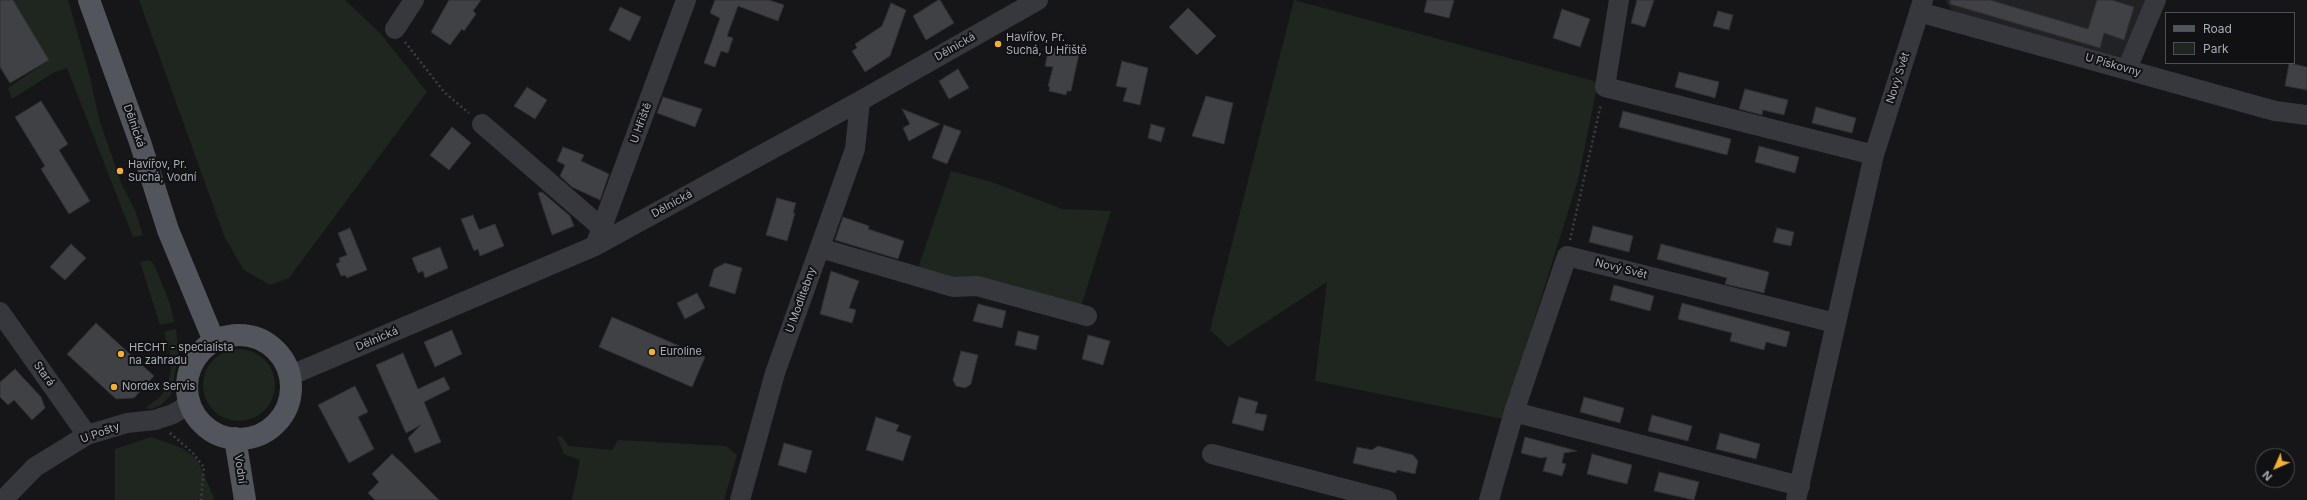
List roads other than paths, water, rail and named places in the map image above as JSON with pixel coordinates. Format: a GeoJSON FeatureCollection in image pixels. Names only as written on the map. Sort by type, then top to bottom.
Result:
{"type":"FeatureCollection","features":[{"type":"Feature","properties":{"kind":"main road","name":"Dělnická"},"geometry":{"type":"LineString","coordinates":[[89,0],[140,142],[168,230],[214,341]]}},
{"type":"Feature","properties":{"kind":"main road"},"geometry":{"type":"LineString","coordinates":[[245,335],[260,340],[274,348],[284,361],[289,376],[289,400],[277,421],[258,435],[235,438],[220,435],[207,428],[197,417],[190,404],[187,390],[188,375],[198,356],[214,341],[229,336],[245,335]]}},
{"type":"Feature","properties":{"kind":"main road","name":"Vodní"},"geometry":{"type":"LineString","coordinates":[[235,438],[245,500]]}},
{"type":"Feature","properties":{"kind":"street"},"geometry":{"type":"LineString","coordinates":[[394,29],[414,0]]}},
{"type":"Feature","properties":{"kind":"street","name":"U Hřiště"},"geometry":{"type":"LineString","coordinates":[[598,237],[686,0]]}},
{"type":"Feature","properties":{"kind":"street","name":"Dělnická"},"geometry":{"type":"LineString","coordinates":[[289,376],[598,237],[860,101],[1038,0]]}},
{"type":"Feature","properties":{"kind":"street"},"geometry":{"type":"LineString","coordinates":[[1618,0],[1605,87],[1874,155]]}},
{"type":"Feature","properties":{"kind":"street"},"geometry":{"type":"LineString","coordinates":[[2127,69],[2156,0]]}},
{"type":"Feature","properties":{"kind":"street","name":"U Pískovny"},"geometry":{"type":"LineString","coordinates":[[1921,6],[2127,69],[2275,111],[2307,115]]}},
{"type":"Feature","properties":{"kind":"street","name":"Nový Svět"},"geometry":{"type":"LineString","coordinates":[[1835,323],[1566,256],[1514,412],[1798,493],[1874,155],[1921,6]]}},
{"type":"Feature","properties":{"kind":"street","name":"U Modlitebny"},"geometry":{"type":"LineString","coordinates":[[740,500],[775,373],[855,150],[860,101]]}},
{"type":"Feature","properties":{"kind":"street"},"geometry":{"type":"LineString","coordinates":[[482,124],[598,237]]}},
{"type":"Feature","properties":{"kind":"street"},"geometry":{"type":"LineString","coordinates":[[820,248],[953,287],[978,286],[1087,316]]}},
{"type":"Feature","properties":{"kind":"street","name":"Stará"},"geometry":{"type":"LineString","coordinates":[[0,312],[88,436]]}},
{"type":"Feature","properties":{"kind":"street","name":"U Pošty"},"geometry":{"type":"LineString","coordinates":[[3,500],[35,467],[88,436],[127,424],[154,420],[173,414],[190,404]]}},
{"type":"Feature","properties":{"kind":"street"},"geometry":{"type":"LineString","coordinates":[[1489,500],[1514,412]]}},
{"type":"Feature","properties":{"kind":"street"},"geometry":{"type":"LineString","coordinates":[[1212,454],[1387,500]]}},
{"type":"Feature","properties":{"kind":"place","name":"Havířov, Pr. Suchá, U Hřiště"},"geometry":{"type":"Point","coordinates":[998,44]}},
{"type":"Feature","properties":{"kind":"place","name":"Havířov, Pr. Suchá, Vodní"},"geometry":{"type":"Point","coordinates":[120,171]}},
{"type":"Feature","properties":{"kind":"place","name":"Euroline"},"geometry":{"type":"Point","coordinates":[652,352]}},
{"type":"Feature","properties":{"kind":"place","name":"HECHT - specialista na zahradu"},"geometry":{"type":"Point","coordinates":[121,354]}},
{"type":"Feature","properties":{"kind":"place","name":"Nordex Servis"},"geometry":{"type":"Point","coordinates":[114,387]}}]}
